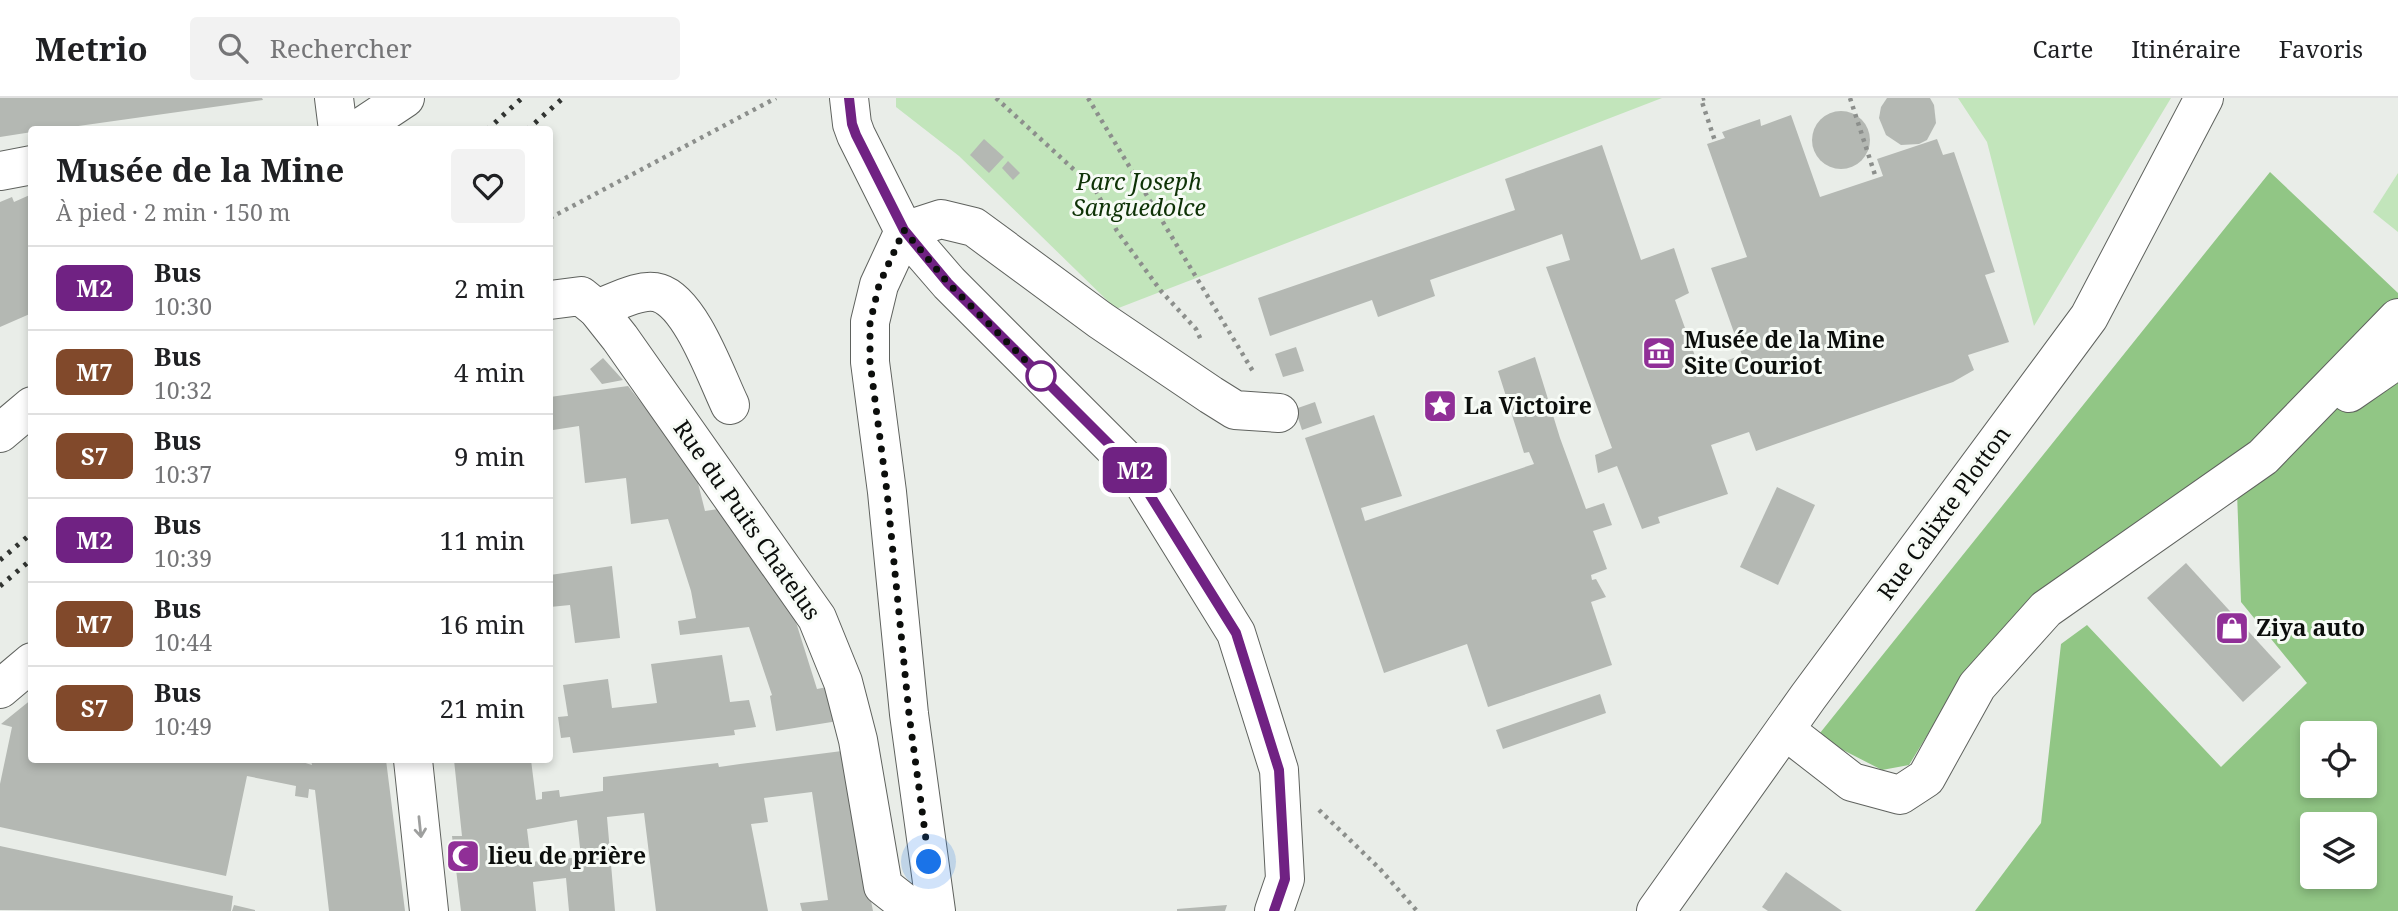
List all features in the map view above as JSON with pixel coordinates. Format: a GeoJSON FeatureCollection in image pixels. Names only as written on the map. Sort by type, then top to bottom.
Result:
{"type":"FeatureCollection","features":[{"type":"Feature","properties":{"kind":"street"},"geometry":{"type":"LineString","coordinates":[[334,98],[338,126]]}},
{"type":"Feature","properties":{"kind":"street"},"geometry":{"type":"LineString","coordinates":[[346,126],[356,98]]}},
{"type":"Feature","properties":{"kind":"street"},"geometry":{"type":"LineString","coordinates":[[363,126],[405,98]]}},
{"type":"Feature","properties":{"kind":"street","name":"Rue Calixte Plotton"},"geometry":{"type":"LineString","coordinates":[[1656,911],[1785,730],[2089,317],[2204,98]]}},
{"type":"Feature","properties":{"kind":"street"},"geometry":{"type":"LineString","coordinates":[[852,116],[904,230],[948,283],[1133,468],[1236,633],[1279,770],[1285,879],[1274,911]]}},
{"type":"Feature","properties":{"kind":"street"},"geometry":{"type":"LineString","coordinates":[[0,170],[28,166]]}},
{"type":"Feature","properties":{"kind":"street"},"geometry":{"type":"LineString","coordinates":[[936,911],[909,714],[887,492],[870,362],[870,323],[879,285],[904,230],[941,219],[974,227],[1100,320],[1211,396],[1235,410],[1279,414]]}},
{"type":"Feature","properties":{"kind":"street"},"geometry":{"type":"LineString","coordinates":[[553,300],[581,296],[597,309],[641,293],[659,293],[676,303],[692,325],[730,405]]}},
{"type":"Feature","properties":{"kind":"street","name":"Rue du Puits Chatelus"},"geometry":{"type":"LineString","coordinates":[[597,309],[817,618],[844,682],[858,740],[883,886],[915,911]]}},
{"type":"Feature","properties":{"kind":"street"},"geometry":{"type":"LineString","coordinates":[[1785,730],[1852,782],[1900,795],[1926,778],[1977,687],[2046,609],[2263,457],[2398,318]]}},
{"type":"Feature","properties":{"kind":"street"},"geometry":{"type":"LineString","coordinates":[[2276,444],[2398,359]]}},
{"type":"Feature","properties":{"kind":"street"},"geometry":{"type":"LineString","coordinates":[[0,433],[28,409]]}},
{"type":"Feature","properties":{"kind":"street"},"geometry":{"type":"LineString","coordinates":[[0,689],[28,665]]}},
{"type":"Feature","properties":{"kind":"street"},"geometry":{"type":"LineString","coordinates":[[414,763],[429,911]]}},
{"type":"Feature","properties":{"kind":"path"},"geometry":{"type":"LineString","coordinates":[[553,216],[776,98]]}},
{"type":"Feature","properties":{"kind":"path"},"geometry":{"type":"LineString","coordinates":[[996,98],[1095,189],[1117,231],[1161,291],[1195,329],[1201,341]]}},
{"type":"Feature","properties":{"kind":"path"},"geometry":{"type":"LineString","coordinates":[[1088,98],[1240,350]]}},
{"type":"Feature","properties":{"kind":"path"},"geometry":{"type":"LineString","coordinates":[[1705,98],[1701,99],[1715,141]]}},
{"type":"Feature","properties":{"kind":"path"},"geometry":{"type":"LineString","coordinates":[[1850,98],[1876,178]]}},
{"type":"Feature","properties":{"kind":"path"},"geometry":{"type":"LineString","coordinates":[[1279,770],[1380,869],[1418,911]]}},
{"type":"Feature","properties":{"kind":"green space","name":"Parc Joseph Sanguedolce"},"geometry":{"type":"Polygon","coordinates":[[[896,98],[1662,98],[1116,309],[959,156],[896,107],[896,98]]]}},
{"type":"Feature","properties":{"kind":"green space"},"geometry":{"type":"Polygon","coordinates":[[[1958,98],[2171,98],[2034,326],[1987,142],[1958,98]]]}},
{"type":"Feature","properties":{"kind":"green space"},"geometry":{"type":"Polygon","coordinates":[[[2270,172],[2398,293],[2398,911],[1975,911],[2041,823],[2061,644],[2087,625],[2221,767],[2307,683],[2241,602],[2237,492],[1959,683],[1909,765],[1882,770],[1841,749],[1820,733],[2270,172]]]}},
{"type":"Feature","properties":{"kind":"green space"},"geometry":{"type":"Polygon","coordinates":[[[2398,173],[2398,232],[2373,212],[2398,173]]]}},
{"type":"Feature","properties":{"kind":"building"},"geometry":{"type":"Polygon","coordinates":[[[0,98],[263,100],[78,126],[28,126],[28,133],[0,137],[0,98]]]}},
{"type":"Feature","properties":{"kind":"building"},"geometry":{"type":"Polygon","coordinates":[[[1887,98],[1930,98],[1934,105],[1936,123],[1927,140],[1919,144],[1901,145],[1886,135],[1879,118],[1881,107],[1887,98]]]}},
{"type":"Feature","properties":{"kind":"building"},"geometry":{"type":"Polygon","coordinates":[[[1841,111],[1857,116],[1865,124],[1870,140],[1865,156],[1857,164],[1841,169],[1825,164],[1817,156],[1812,140],[1817,124],[1825,116],[1841,111]]]}},
{"type":"Feature","properties":{"kind":"building"},"geometry":{"type":"Polygon","coordinates":[[[1791,115],[1820,197],[1883,176],[1877,159],[1937,139],[1943,155],[1954,152],[1995,272],[1985,275],[2009,342],[1968,355],[1974,370],[1953,382],[1756,451],[1749,432],[1711,445],[1728,494],[1658,517],[1660,523],[1642,529],[1617,466],[1598,473],[1595,455],[1612,448],[1546,267],[1570,260],[1562,234],[1430,280],[1435,296],[1378,317],[1372,300],[1270,336],[1258,298],[1515,210],[1505,179],[1602,145],[1641,260],[1674,248],[1689,293],[1675,300],[1700,370],[1742,355],[1711,268],[1747,257],[1707,144],[1725,138],[1722,132],[1760,119],[1761,126],[1791,115]]]}},
{"type":"Feature","properties":{"kind":"building"},"geometry":{"type":"Polygon","coordinates":[[[984,139],[1004,157],[989,173],[970,155],[984,139]]]}},
{"type":"Feature","properties":{"kind":"building"},"geometry":{"type":"Polygon","coordinates":[[[1008,161],[1020,173],[1013,180],[1002,168],[1008,161]]]}},
{"type":"Feature","properties":{"kind":"building"},"geometry":{"type":"Polygon","coordinates":[[[28,196],[28,315],[0,327],[0,202],[12,197],[14,202],[28,196]]]}},
{"type":"Feature","properties":{"kind":"building"},"geometry":{"type":"Polygon","coordinates":[[[1296,347],[1304,371],[1283,377],[1275,354],[1296,347]]]}},
{"type":"Feature","properties":{"kind":"building"},"geometry":{"type":"Polygon","coordinates":[[[1535,357],[1586,509],[1604,503],[1612,525],[1593,531],[1607,569],[1591,575],[1606,597],[1591,602],[1612,665],[1488,707],[1467,644],[1384,673],[1305,438],[1374,415],[1402,496],[1361,508],[1365,521],[1534,464],[1529,452],[1524,453],[1498,371],[1535,357]]]}},
{"type":"Feature","properties":{"kind":"building"},"geometry":{"type":"Polygon","coordinates":[[[603,358],[623,380],[602,384],[590,369],[603,358]]]}},
{"type":"Feature","properties":{"kind":"building"},"geometry":{"type":"Polygon","coordinates":[[[628,386],[695,471],[705,511],[725,508],[795,619],[817,689],[832,686],[838,721],[776,731],[772,695],[749,627],[680,635],[678,621],[696,618],[691,591],[668,519],[631,524],[626,478],[585,483],[579,426],[553,430],[553,397],[628,386]]]}},
{"type":"Feature","properties":{"kind":"building"},"geometry":{"type":"Polygon","coordinates":[[[1315,402],[1322,423],[1302,430],[1295,409],[1315,402]]]}},
{"type":"Feature","properties":{"kind":"building"},"geometry":{"type":"Polygon","coordinates":[[[1777,487],[1815,505],[1778,585],[1740,567],[1777,487]]]}},
{"type":"Feature","properties":{"kind":"building"},"geometry":{"type":"Polygon","coordinates":[[[2186,563],[2281,667],[2243,702],[2147,598],[2186,563]]]}},
{"type":"Feature","properties":{"kind":"building"},"geometry":{"type":"Polygon","coordinates":[[[612,566],[620,638],[575,643],[570,605],[553,607],[553,575],[612,566]]]}},
{"type":"Feature","properties":{"kind":"building"},"geometry":{"type":"Polygon","coordinates":[[[722,655],[730,702],[749,700],[756,727],[734,730],[735,735],[573,753],[570,737],[561,738],[558,717],[568,716],[563,685],[608,679],[612,708],[657,703],[651,664],[722,655]]]}},
{"type":"Feature","properties":{"kind":"building"},"geometry":{"type":"Polygon","coordinates":[[[1600,694],[1606,713],[1503,749],[1496,730],[1600,694]]]}},
{"type":"Feature","properties":{"kind":"building"},"geometry":{"type":"Polygon","coordinates":[[[28,702],[28,763],[386,763],[405,911],[329,911],[315,790],[309,789],[308,798],[295,796],[296,786],[247,776],[226,876],[0,827],[0,784],[12,727],[1,724],[28,702]]]}},
{"type":"Feature","properties":{"kind":"building"},"geometry":{"type":"Polygon","coordinates":[[[842,751],[873,911],[802,911],[800,903],[828,900],[812,792],[764,798],[768,822],[751,824],[768,911],[656,911],[644,813],[607,817],[615,911],[569,911],[566,878],[533,882],[536,911],[461,911],[452,836],[462,836],[454,763],[531,763],[536,800],[542,799],[542,792],[559,790],[560,797],[603,791],[603,777],[718,763],[719,767],[842,751]],[[577,820],[527,829],[531,862],[581,857],[577,820]]]}},
{"type":"Feature","properties":{"kind":"building"},"geometry":{"type":"Polygon","coordinates":[[[0,846],[233,896],[231,911],[0,910],[0,846]]]}},
{"type":"Feature","properties":{"kind":"building"},"geometry":{"type":"Polygon","coordinates":[[[1786,872],[1842,911],[1768,911],[1762,907],[1786,872]]]}},
{"type":"Feature","properties":{"kind":"building"},"geometry":{"type":"Polygon","coordinates":[[[234,905],[255,910],[255,911],[232,911],[234,905]]]}},
{"type":"Feature","properties":{"kind":"building"},"geometry":{"type":"Polygon","coordinates":[[[1227,905],[1225,911],[1177,911],[1177,909],[1227,905]]]}},
{"type":"Feature","properties":{"kind":"railway"},"geometry":{"type":"LineString","coordinates":[[491,126],[522,98]]}},
{"type":"Feature","properties":{"kind":"railway"},"geometry":{"type":"LineString","coordinates":[[532,126],[563,98]]}},
{"type":"Feature","properties":{"kind":"railway"},"geometry":{"type":"LineString","coordinates":[[0,560],[28,536]]}},
{"type":"Feature","properties":{"kind":"railway"},"geometry":{"type":"LineString","coordinates":[[0,586],[28,562]]}},
{"type":"Feature","properties":{"kind":"bus line","name":"M2"},"geometry":{"type":"LineString","coordinates":[[849,98],[856,135],[904,230],[948,283],[1133,468],[1236,633],[1279,770],[1285,879],[1274,911]]}},
{"type":"Feature","properties":{"kind":"place","name":"Musée de la Mine Site Couriot"},"geometry":{"type":"Point","coordinates":[1659,353]}},
{"type":"Feature","properties":{"kind":"place","name":"La Victoire"},"geometry":{"type":"Point","coordinates":[1440,406]}},
{"type":"Feature","properties":{"kind":"place","name":"Ziya auto"},"geometry":{"type":"Point","coordinates":[2232,628]}},
{"type":"Feature","properties":{"kind":"place","name":"lieu de prière"},"geometry":{"type":"Point","coordinates":[463,856]}},
{"type":"Feature","properties":{"kind":"route"},"geometry":{"type":"LineString","coordinates":[[929,862],[909,714],[887,492],[870,362],[870,323],[879,285],[904,230],[948,283],[1041,376]]}}]}
